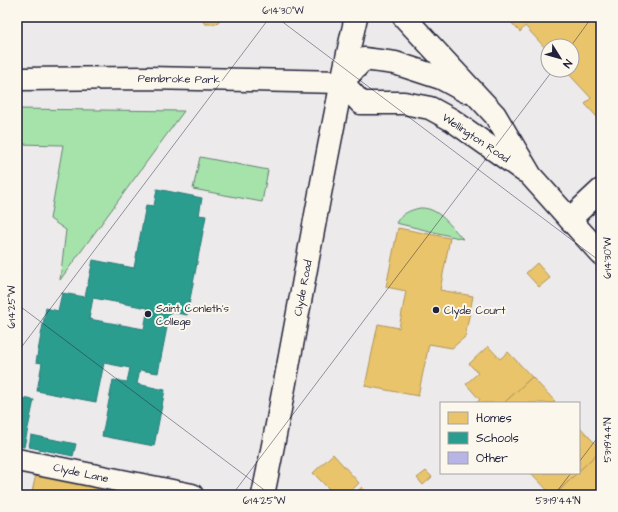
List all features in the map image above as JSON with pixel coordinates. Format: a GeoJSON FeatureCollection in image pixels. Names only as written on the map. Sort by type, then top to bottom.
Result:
{"type":"FeatureCollection","features":[{"type":"Feature","properties":{"kind":"street","name":"Clyde Road"},"geometry":{"type":"LineString","coordinates":[[263,495],[278,424],[342,82],[356,17]]}},
{"type":"Feature","properties":{"kind":"street","name":"Wellington Road"},"geometry":{"type":"LineString","coordinates":[[404,17],[495,115],[531,176],[601,254]]}},
{"type":"Feature","properties":{"kind":"street","name":"Wellington Road"},"geometry":{"type":"LineString","coordinates":[[479,98],[441,78],[395,63],[364,58],[342,82],[361,103],[404,103],[430,108],[452,120],[531,176]]}},
{"type":"Feature","properties":{"kind":"street","name":"Pembroke Park"},"geometry":{"type":"LineString","coordinates":[[17,80],[147,78],[342,82]]}},
{"type":"Feature","properties":{"kind":"street"},"geometry":{"type":"LineString","coordinates":[[570,219],[601,190]]}},
{"type":"Feature","properties":{"kind":"street","name":"Clyde Lane"},"geometry":{"type":"LineString","coordinates":[[17,460],[192,495]]}},
{"type":"Feature","properties":{"kind":"green space"},"geometry":{"type":"Polygon","coordinates":[[[17,109],[184,111],[60,280],[66,230],[50,219],[63,145],[17,144],[17,109]]]}},
{"type":"Feature","properties":{"kind":"green space"},"geometry":{"type":"Polygon","coordinates":[[[200,157],[268,170],[262,202],[193,189],[200,157]]]}},
{"type":"Feature","properties":{"kind":"green space"},"geometry":{"type":"Polygon","coordinates":[[[420,208],[439,214],[463,239],[396,223],[400,217],[406,213],[420,208]]]}},
{"type":"Feature","properties":{"kind":"building: Homes"},"geometry":{"type":"Polygon","coordinates":[[[199,17],[222,18],[216,24],[205,24],[199,17]]]}},
{"type":"Feature","properties":{"kind":"building: Homes"},"geometry":{"type":"Polygon","coordinates":[[[506,17],[601,18],[601,115],[598,118],[585,104],[591,98],[572,78],[580,78],[580,38],[540,38],[540,42],[525,26],[520,32],[506,17]]]}},
{"type":"Feature","properties":{"kind":"building: Homes","name":"Clyde Court"},"geometry":{"type":"Polygon","coordinates":[[[398,228],[450,238],[440,290],[473,296],[465,337],[452,348],[429,344],[418,396],[365,386],[378,324],[399,328],[406,291],[386,287],[398,228]]]}},
{"type":"Feature","properties":{"kind":"building: Homes"},"geometry":{"type":"Polygon","coordinates":[[[537,263],[550,278],[539,287],[526,273],[537,263]]]}},
{"type":"Feature","properties":{"kind":"building: Homes"},"geometry":{"type":"Polygon","coordinates":[[[488,346],[500,359],[508,352],[532,377],[505,402],[477,402],[480,400],[466,384],[478,373],[469,364],[488,346]]]}},
{"type":"Feature","properties":{"kind":"building: Homes"},"geometry":{"type":"Polygon","coordinates":[[[532,377],[555,401],[554,402],[505,402],[532,377]]]}},
{"type":"Feature","properties":{"kind":"building: Homes"},"geometry":{"type":"Polygon","coordinates":[[[580,427],[601,450],[580,470],[580,427]]]}},
{"type":"Feature","properties":{"kind":"building: Homes"},"geometry":{"type":"Polygon","coordinates":[[[601,450],[601,493],[599,495],[580,495],[578,493],[576,495],[555,495],[576,474],[580,474],[580,470],[601,450]]]}},
{"type":"Feature","properties":{"kind":"building: Homes"},"geometry":{"type":"Polygon","coordinates":[[[333,454],[359,483],[347,495],[335,495],[313,473],[333,454]]]}},
{"type":"Feature","properties":{"kind":"building: Homes"},"geometry":{"type":"Polygon","coordinates":[[[426,471],[432,477],[423,485],[417,478],[426,471]]]}},
{"type":"Feature","properties":{"kind":"building: Homes"},"geometry":{"type":"Polygon","coordinates":[[[36,474],[137,495],[47,495],[32,492],[36,474]]]}},
{"type":"Feature","properties":{"kind":"building: Homes"},"geometry":{"type":"Polygon","coordinates":[[[532,474],[576,474],[554,495],[552,495],[532,474]]]}},
{"type":"Feature","properties":{"kind":"building: Homes"},"geometry":{"type":"Polygon","coordinates":[[[362,487],[370,495],[353,495],[362,487]]]}},
{"type":"Feature","properties":{"kind":"building: Schools"},"geometry":{"type":"Polygon","coordinates":[[[157,189],[202,198],[199,215],[206,216],[187,315],[170,312],[158,373],[140,370],[137,384],[165,390],[154,446],[102,436],[113,380],[127,382],[130,368],[104,363],[96,402],[37,391],[42,363],[36,362],[46,308],[58,311],[62,293],[85,297],[93,260],[134,268],[146,205],[154,206],[157,189]],[[93,298],[89,319],[144,329],[148,308],[93,298]]]}},
{"type":"Feature","properties":{"kind":"building: Schools"},"geometry":{"type":"Polygon","coordinates":[[[17,397],[34,400],[24,447],[17,446],[17,397]]]}},
{"type":"Feature","properties":{"kind":"building: Schools"},"geometry":{"type":"Polygon","coordinates":[[[31,435],[76,444],[73,456],[29,447],[31,435]]]}},
{"type":"Feature","properties":{"kind":"building: Other"},"geometry":{"type":"Polygon","coordinates":[[[17,164],[21,164],[19,330],[17,330],[17,164]]]}},
{"type":"Feature","properties":{"kind":"place","name":"Clyde Court"},"geometry":{"type":"Point","coordinates":[436,310]}},
{"type":"Feature","properties":{"kind":"place","name":"Saint Conleth's College"},"geometry":{"type":"Point","coordinates":[148,314]}}]}
